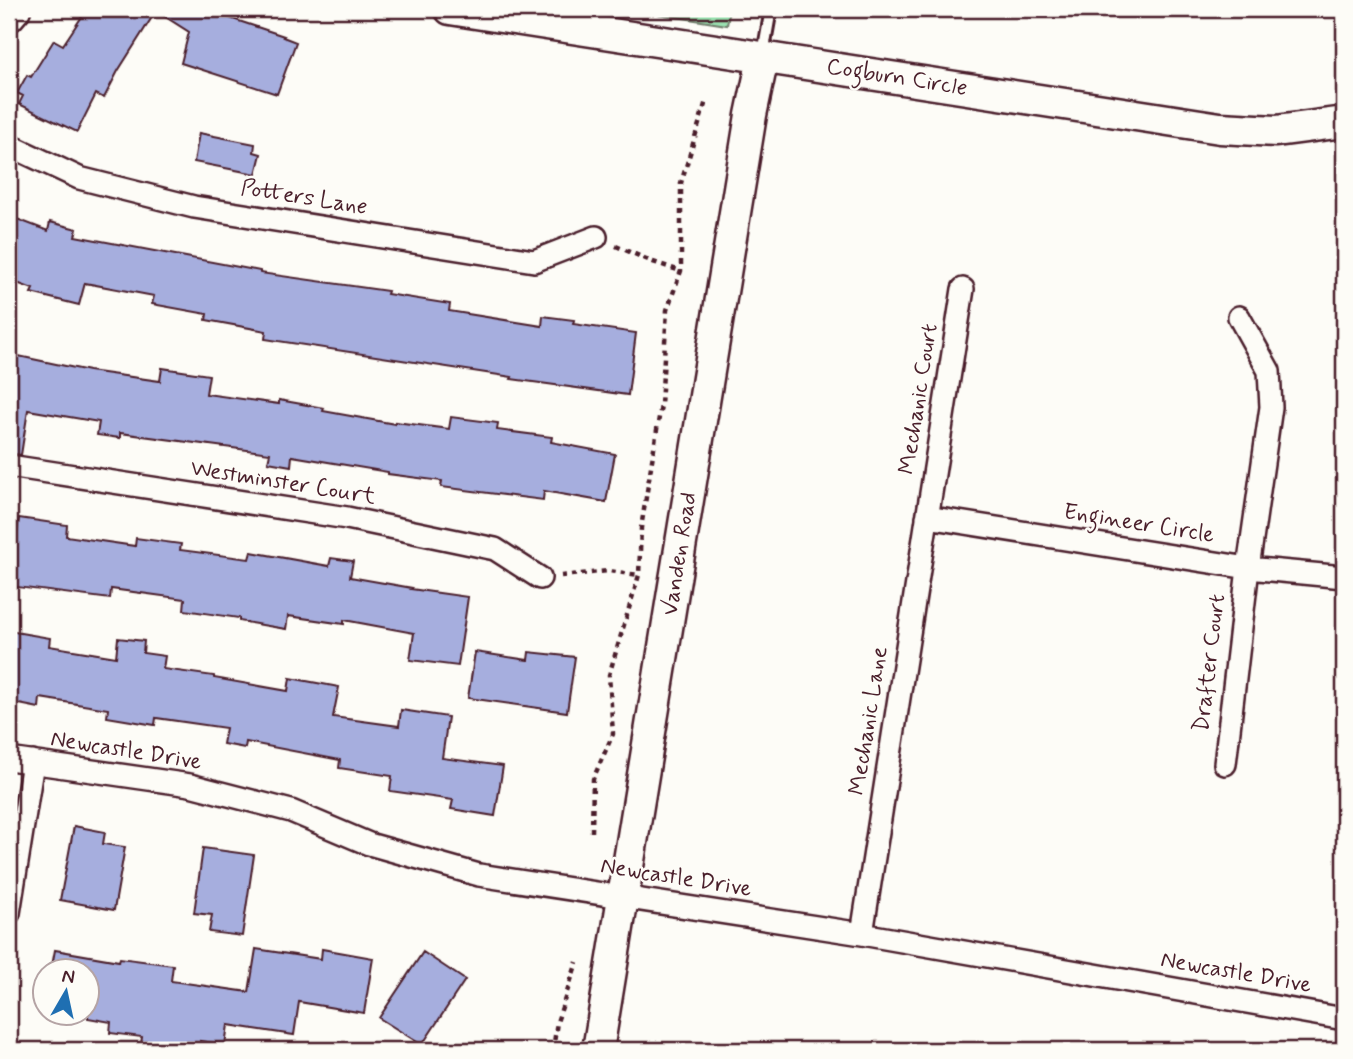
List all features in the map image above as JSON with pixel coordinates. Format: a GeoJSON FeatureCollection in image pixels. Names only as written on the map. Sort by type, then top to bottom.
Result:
{"type":"FeatureCollection","features":[{"type":"Feature","properties":{"kind":"street"},"geometry":{"type":"LineString","coordinates":[[9,16],[15,9]]}},
{"type":"Feature","properties":{"kind":"street","name":"Cogburn Circle"},"geometry":{"type":"LineString","coordinates":[[450,9],[1220,128],[1276,131],[1344,122]]}},
{"type":"Feature","properties":{"kind":"street","name":"Vanden Road"},"geometry":{"type":"LineString","coordinates":[[598,1050],[746,142],[763,58]]}},
{"type":"Feature","properties":{"kind":"street","name":"Potters Lane"},"geometry":{"type":"LineString","coordinates":[[9,145],[79,178],[194,207],[534,261],[596,237]]}},
{"type":"Feature","properties":{"kind":"street","name":"Mechanic Court"},"geometry":{"type":"LineString","coordinates":[[927,517],[963,289]]}},
{"type":"Feature","properties":{"kind":"street","name":"Drafter Court"},"geometry":{"type":"LineString","coordinates":[[1225,764],[1270,407],[1269,371],[1240,317]]}},
{"type":"Feature","properties":{"kind":"street","name":"Westminster Court"},"geometry":{"type":"LineString","coordinates":[[9,466],[348,518],[495,549],[540,578]]}},
{"type":"Feature","properties":{"kind":"street","name":"Engineer Circle"},"geometry":{"type":"LineString","coordinates":[[927,517],[1248,568],[1344,577]]}},
{"type":"Feature","properties":{"kind":"street","name":"Mechanic Lane"},"geometry":{"type":"LineString","coordinates":[[862,934],[927,517]]}},
{"type":"Feature","properties":{"kind":"street","name":"Newcastle Drive"},"geometry":{"type":"LineString","coordinates":[[9,759],[190,785],[291,811],[369,844],[479,875],[862,934],[1344,1019]]}},
{"type":"Feature","properties":{"kind":"street"},"geometry":{"type":"LineString","coordinates":[[9,913],[33,762]]}},
{"type":"Feature","properties":{"kind":"lane"},"geometry":{"type":"LineString","coordinates":[[763,58],[771,9]]}},
{"type":"Feature","properties":{"kind":"path"},"geometry":{"type":"LineString","coordinates":[[592,832],[593,779],[613,734],[608,675],[639,575],[641,528],[661,405],[667,310],[681,271],[681,183],[706,101]]}},
{"type":"Feature","properties":{"kind":"path"},"geometry":{"type":"LineString","coordinates":[[596,237],[681,271]]}},
{"type":"Feature","properties":{"kind":"path"},"geometry":{"type":"LineString","coordinates":[[540,578],[609,571],[639,575]]}},
{"type":"Feature","properties":{"kind":"path"},"geometry":{"type":"LineString","coordinates":[[554,1050],[557,1022],[577,961]]}},
{"type":"Feature","properties":{"kind":"green space"},"geometry":{"type":"Polygon","coordinates":[[[626,9],[730,9],[727,25],[626,9]]]}},
{"type":"Feature","properties":{"kind":"building"},"geometry":{"type":"Polygon","coordinates":[[[87,9],[203,9],[296,42],[277,94],[181,63],[189,32],[156,11],[104,98],[96,94],[77,132],[19,104],[23,96],[17,93],[27,75],[31,77],[54,40],[63,45],[87,9]]]}},
{"type":"Feature","properties":{"kind":"building"},"geometry":{"type":"Polygon","coordinates":[[[199,133],[255,144],[254,152],[261,154],[256,174],[194,162],[199,133]]]}},
{"type":"Feature","properties":{"kind":"building"},"geometry":{"type":"Polygon","coordinates":[[[9,216],[48,231],[50,222],[77,229],[75,236],[260,273],[388,291],[387,294],[450,304],[449,311],[542,326],[543,316],[574,320],[573,324],[636,333],[628,395],[265,339],[266,331],[206,320],[207,314],[152,304],[154,296],[85,283],[79,305],[31,293],[33,289],[9,280],[9,216]]]}},
{"type":"Feature","properties":{"kind":"building"},"geometry":{"type":"Polygon","coordinates":[[[9,354],[89,371],[160,381],[162,368],[209,375],[206,394],[279,404],[279,400],[395,424],[449,429],[451,417],[498,423],[497,430],[552,437],[551,442],[615,454],[606,502],[544,491],[543,500],[441,487],[442,481],[292,456],[291,466],[268,462],[270,453],[120,433],[120,438],[97,435],[99,422],[28,410],[21,455],[9,453],[9,354]]]}},
{"type":"Feature","properties":{"kind":"building"},"geometry":{"type":"Polygon","coordinates":[[[19,518],[67,525],[66,536],[135,546],[136,538],[181,544],[180,550],[249,559],[251,552],[329,566],[331,558],[353,561],[350,577],[468,597],[458,666],[410,660],[414,633],[344,620],[344,624],[288,616],[286,629],[239,621],[239,618],[184,610],[185,599],[111,589],[110,599],[9,586],[19,518]]]}},
{"type":"Feature","properties":{"kind":"building"},"geometry":{"type":"Polygon","coordinates":[[[9,631],[50,638],[49,646],[116,657],[118,638],[144,641],[143,653],[165,656],[163,669],[288,691],[290,678],[339,687],[333,717],[399,726],[401,710],[448,717],[442,758],[503,766],[495,816],[451,809],[453,800],[390,791],[392,776],[339,768],[340,760],[246,742],[245,748],[223,744],[226,728],[156,718],[155,725],[107,717],[108,709],[40,698],[39,708],[9,702],[9,631]]]}},
{"type":"Feature","properties":{"kind":"building"},"geometry":{"type":"Polygon","coordinates":[[[475,652],[528,660],[529,652],[575,657],[567,712],[468,698],[475,652]]]}},
{"type":"Feature","properties":{"kind":"building"},"geometry":{"type":"Polygon","coordinates":[[[74,826],[105,832],[103,844],[125,847],[114,910],[60,900],[74,826]]]}},
{"type":"Feature","properties":{"kind":"building"},"geometry":{"type":"Polygon","coordinates":[[[203,848],[254,855],[242,936],[209,932],[212,915],[194,913],[203,848]]]}},
{"type":"Feature","properties":{"kind":"building"},"geometry":{"type":"Polygon","coordinates":[[[256,949],[321,959],[322,949],[373,958],[364,1013],[299,1002],[294,1035],[228,1025],[225,1045],[200,1041],[199,1050],[141,1044],[142,1037],[110,1033],[111,1022],[102,1020],[102,958],[173,965],[171,981],[249,992],[256,949]]]}},
{"type":"Feature","properties":{"kind":"building"},"geometry":{"type":"Polygon","coordinates":[[[55,950],[102,958],[53,958],[55,950]]]}},
{"type":"Feature","properties":{"kind":"building"},"geometry":{"type":"Polygon","coordinates":[[[423,952],[465,980],[422,1045],[379,1018],[423,952]]]}}]}
